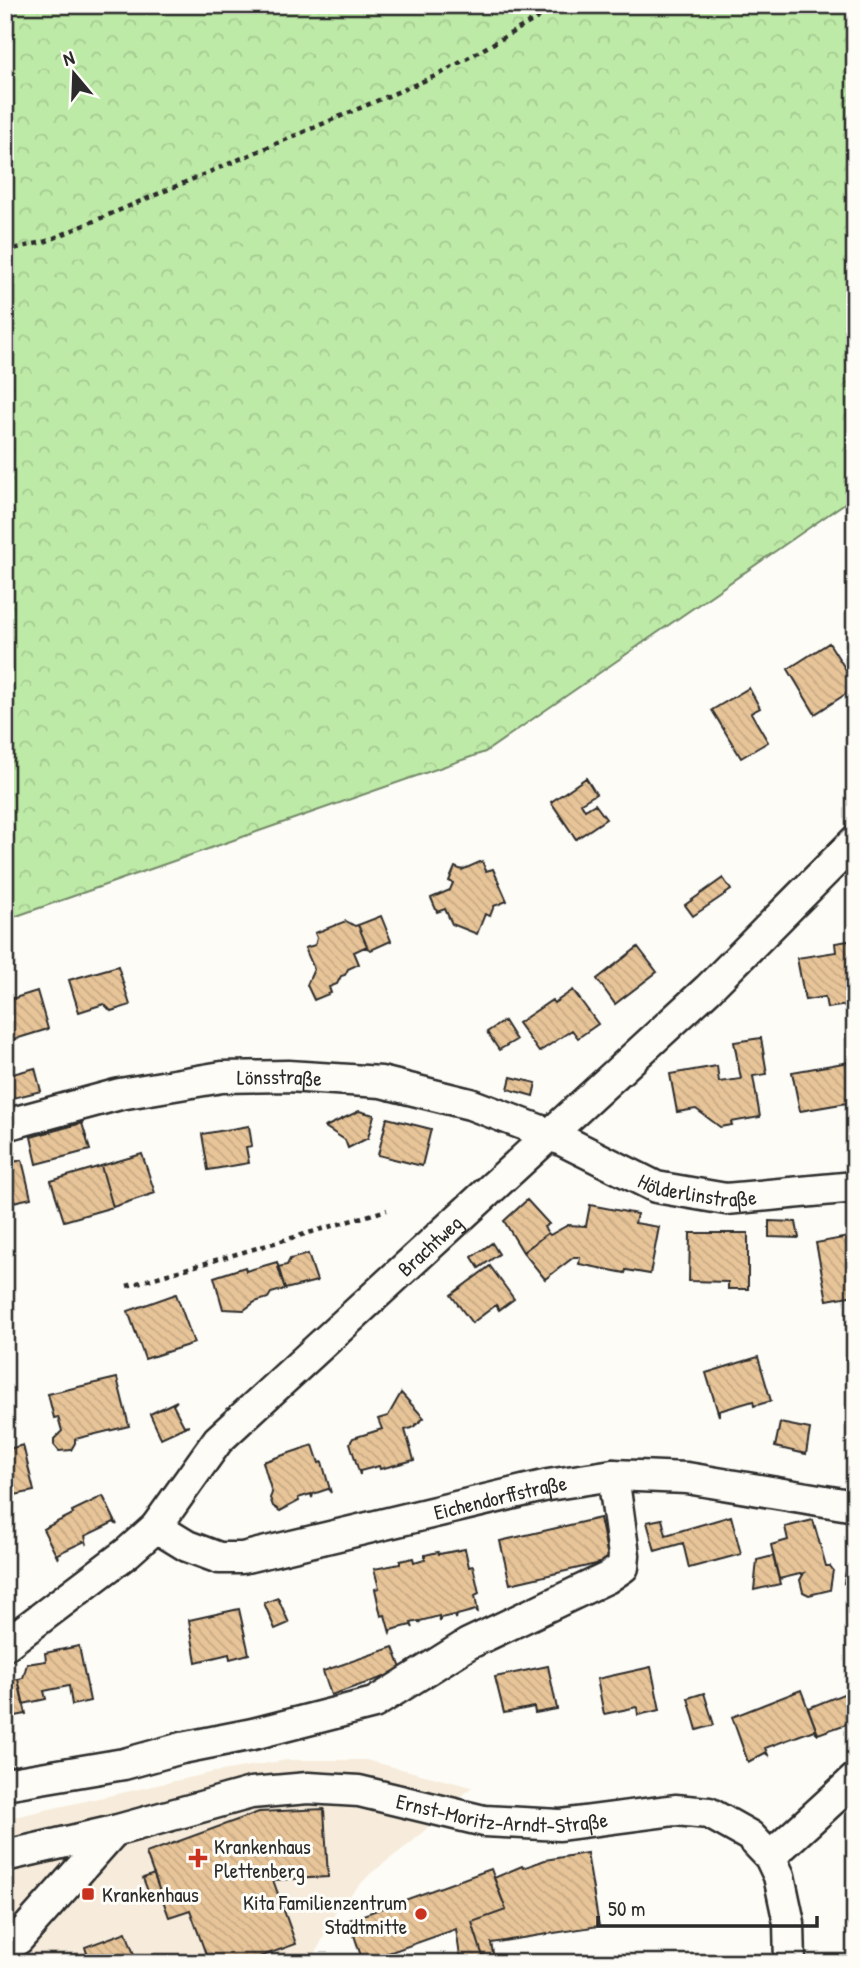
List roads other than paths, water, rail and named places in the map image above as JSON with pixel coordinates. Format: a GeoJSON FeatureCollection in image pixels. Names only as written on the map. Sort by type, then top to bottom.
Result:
{"type":"FeatureCollection","features":[{"type":"Feature","properties":{"kind":"street","name":"Brachtweg"},"geometry":{"type":"LineString","coordinates":[[5,1645],[128,1552],[156,1527],[218,1440],[708,989],[855,841]]}},
{"type":"Feature","properties":{"kind":"street","name":"Lönsstraße"},"geometry":{"type":"LineString","coordinates":[[5,1125],[132,1092],[222,1077],[288,1076],[381,1082],[470,1104],[552,1135]]}},
{"type":"Feature","properties":{"kind":"street","name":"Hölderlinstraße"},"geometry":{"type":"LineString","coordinates":[[552,1135],[656,1187],[726,1199],[855,1187]]}},
{"type":"Feature","properties":{"kind":"street","name":"Eichendorffstraße"},"geometry":{"type":"LineString","coordinates":[[156,1527],[187,1546],[219,1558],[242,1558],[548,1485],[613,1475],[687,1478],[855,1506]]}},
{"type":"Feature","properties":{"kind":"street"},"geometry":{"type":"LineString","coordinates":[[5,1784],[124,1764],[374,1703],[468,1644],[607,1578],[623,1567],[624,1555],[613,1475]]}},
{"type":"Feature","properties":{"kind":"street"},"geometry":{"type":"LineString","coordinates":[[770,1857],[855,1779]]}},
{"type":"Feature","properties":{"kind":"street","name":"Ernst-Moritz-Arndt-Straße"},"geometry":{"type":"LineString","coordinates":[[5,1856],[114,1831],[251,1793],[308,1788],[359,1791],[484,1821],[560,1825],[675,1810],[709,1813],[750,1836],[770,1857],[779,1876],[789,1923],[790,1963]]}},
{"type":"Feature","properties":{"kind":"street"},"geometry":{"type":"LineString","coordinates":[[5,1947],[18,1939],[114,1831]]}},
{"type":"Feature","properties":{"kind":"place","name":"Krankenhaus Plettenberg"},"geometry":{"type":"Point","coordinates":[198,1858]}},
{"type":"Feature","properties":{"kind":"place","name":"Krankenhaus"},"geometry":{"type":"Point","coordinates":[88,1894]}},
{"type":"Feature","properties":{"kind":"place","name":"Kita Familienzentrum Stadtmitte"},"geometry":{"type":"Point","coordinates":[421,1914]}}]}
